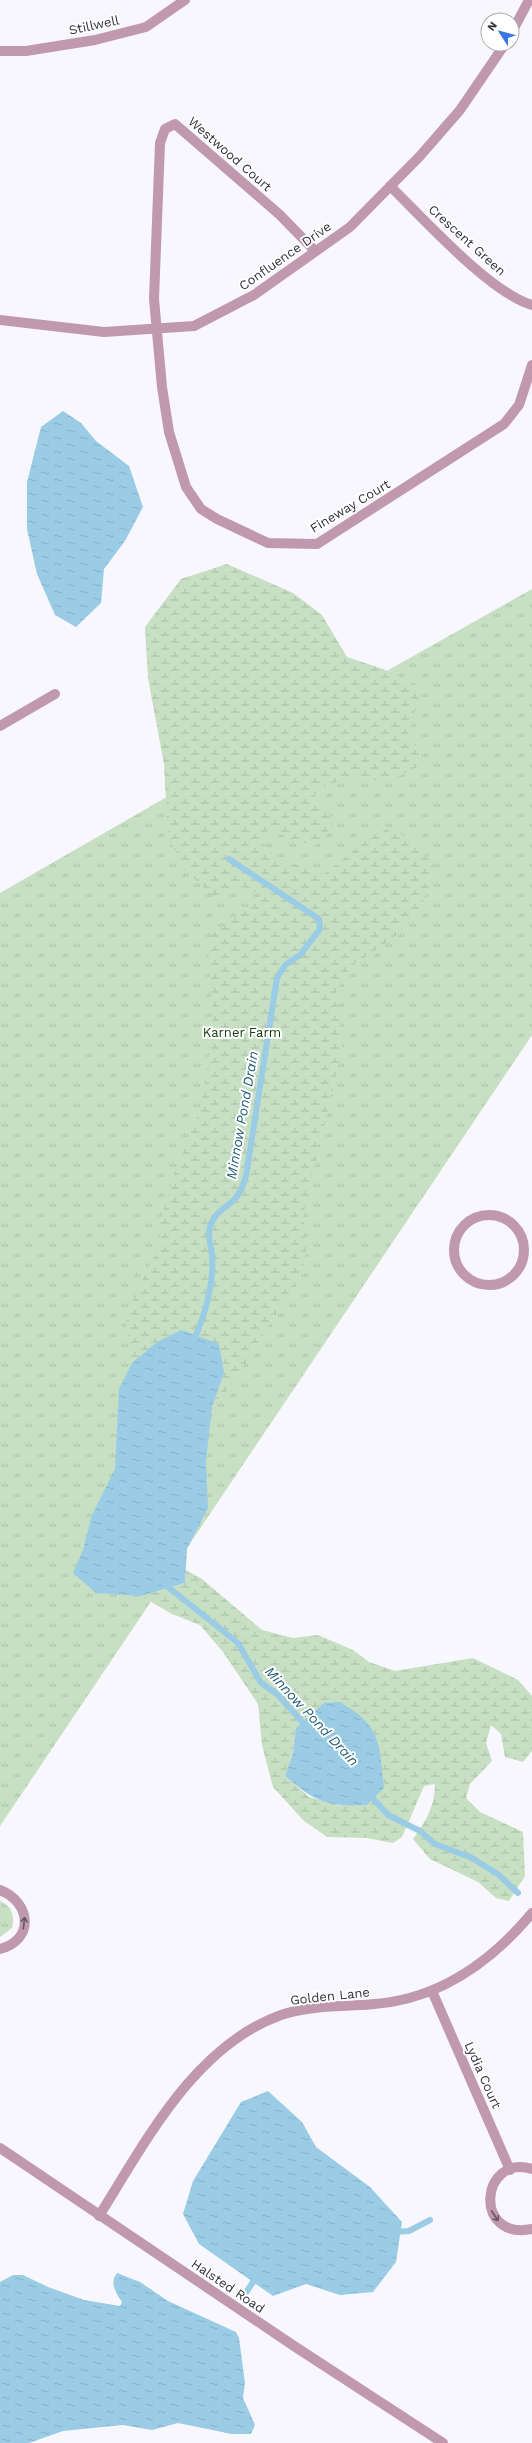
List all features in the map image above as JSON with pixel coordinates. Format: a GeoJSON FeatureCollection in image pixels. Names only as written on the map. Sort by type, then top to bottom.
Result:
{"type":"FeatureCollection","features":[{"type":"Feature","properties":{"kind":"street","name":"Stillwell"},"geometry":{"type":"LineString","coordinates":[[0,51],[26,51],[95,40],[146,26],[185,0]]}},
{"type":"Feature","properties":{"kind":"street"},"geometry":{"type":"LineString","coordinates":[[520,18],[530,0]]}},
{"type":"Feature","properties":{"kind":"street","name":"Confluence Drive"},"geometry":{"type":"LineString","coordinates":[[0,320],[104,332],[194,326],[217,315],[259,292],[350,227],[460,110],[500,52]]}},
{"type":"Feature","properties":{"kind":"street","name":"Westwood Court"},"geometry":{"type":"LineString","coordinates":[[158,328],[154,299],[154,255],[160,143],[165,129],[175,124],[280,215],[316,251]]}},
{"type":"Feature","properties":{"kind":"street","name":"Crescent Green"},"geometry":{"type":"LineString","coordinates":[[390,186],[479,272],[518,301],[532,305]]}},
{"type":"Feature","properties":{"kind":"street","name":"Fineway Court"},"geometry":{"type":"LineString","coordinates":[[158,328],[169,432],[186,487],[201,509],[217,519],[268,543],[317,544],[504,424],[519,405],[532,365]]}},
{"type":"Feature","properties":{"kind":"street"},"geometry":{"type":"LineString","coordinates":[[0,726],[55,694]]}},
{"type":"Feature","properties":{"kind":"street"},"geometry":{"type":"LineString","coordinates":[[492,1215],[504,1218],[520,1233],[528,1261],[508,1280],[487,1285],[476,1282],[465,1276],[458,1266],[455,1246],[458,1235],[465,1225],[481,1216],[492,1215]]}},
{"type":"Feature","properties":{"kind":"street"},"geometry":{"type":"LineString","coordinates":[[0,1890],[11,1894],[19,1901],[25,1918],[22,1934],[15,1942],[0,1949]]}},
{"type":"Feature","properties":{"kind":"street","name":"Golden Lane"},"geometry":{"type":"LineString","coordinates":[[99,2216],[175,2098],[196,2074],[238,2039],[256,2027],[288,2013],[302,2010],[384,2003],[432,1991],[456,1980],[486,1960],[513,1936],[532,1913]]}},
{"type":"Feature","properties":{"kind":"street","name":"Lydia Court"},"geometry":{"type":"LineString","coordinates":[[432,1991],[510,2170]]}},
{"type":"Feature","properties":{"kind":"street","name":"Halsted Road"},"geometry":{"type":"LineString","coordinates":[[0,2148],[99,2216],[443,2443]]}},
{"type":"Feature","properties":{"kind":"street"},"geometry":{"type":"LineString","coordinates":[[532,2169],[526,2167],[510,2170],[496,2180],[491,2190],[490,2208],[502,2225],[512,2230],[532,2229]]}},
{"type":"Feature","properties":{"kind":"green space"},"geometry":{"type":"Polygon","coordinates":[[[227,564],[293,593],[322,615],[347,657],[383,669],[422,687],[407,739],[421,750],[422,765],[399,776],[372,781],[349,777],[319,789],[314,797],[328,811],[333,825],[315,846],[291,839],[269,829],[261,842],[278,858],[324,874],[369,838],[390,828],[418,844],[436,869],[420,908],[394,938],[350,967],[336,992],[342,1049],[303,1215],[307,1246],[302,1272],[231,1386],[212,1407],[224,1373],[157,1342],[132,1363],[126,1322],[136,1291],[160,1246],[160,1221],[174,1175],[201,1107],[209,1056],[213,1013],[208,956],[212,934],[244,912],[263,896],[244,887],[214,897],[186,871],[168,836],[164,764],[148,678],[145,627],[181,579],[227,564]]]}},
{"type":"Feature","properties":{"kind":"green space","name":"Karner Farm"},"geometry":{"type":"Polygon","coordinates":[[[532,589],[532,1035],[0,1826],[0,893],[344,695],[532,589]]]}},
{"type":"Feature","properties":{"kind":"green space"},"geometry":{"type":"Polygon","coordinates":[[[186,1570],[202,1579],[262,1630],[293,1638],[318,1635],[353,1650],[369,1662],[395,1671],[473,1658],[518,1680],[532,1696],[532,1751],[523,1762],[505,1757],[501,1734],[491,1725],[486,1743],[492,1761],[470,1784],[466,1798],[480,1812],[523,1832],[525,1876],[509,1901],[496,1898],[478,1882],[430,1859],[413,1839],[429,1813],[435,1792],[435,1784],[424,1786],[402,1837],[393,1843],[367,1838],[327,1837],[303,1820],[273,1787],[262,1745],[258,1704],[223,1652],[200,1625],[172,1614],[141,1596],[185,1583],[186,1570]],[[296,1728],[293,1753],[285,1776],[309,1797],[341,1806],[296,1728]]]}},
{"type":"Feature","properties":{"kind":"green space"},"geometry":{"type":"Polygon","coordinates":[[[0,1901],[10,1909],[13,1919],[12,1928],[0,1937],[0,1901]]]}},
{"type":"Feature","properties":{"kind":"water"},"geometry":{"type":"Polygon","coordinates":[[[63,411],[81,423],[96,441],[129,466],[143,507],[125,541],[104,569],[101,603],[76,627],[55,615],[37,574],[27,529],[27,482],[41,427],[63,411]]]}},
{"type":"Feature","properties":{"kind":"water"},"geometry":{"type":"Polygon","coordinates":[[[181,1330],[219,1344],[224,1373],[212,1407],[206,1461],[208,1508],[187,1549],[185,1583],[141,1596],[96,1593],[73,1573],[83,1550],[92,1515],[115,1469],[119,1389],[132,1363],[157,1342],[181,1330]]]}},
{"type":"Feature","properties":{"kind":"water"},"geometry":{"type":"Polygon","coordinates":[[[340,1702],[364,1719],[376,1737],[379,1747],[384,1788],[367,1805],[342,1805],[322,1801],[305,1792],[285,1776],[293,1753],[296,1728],[324,1703],[340,1702]]]}},
{"type":"Feature","properties":{"kind":"water"},"geometry":{"type":"Polygon","coordinates":[[[268,2091],[302,2122],[316,2147],[370,2187],[402,2222],[396,2262],[373,2292],[340,2295],[306,2284],[273,2296],[199,2244],[183,2214],[193,2181],[241,2102],[268,2091]]]}},
{"type":"Feature","properties":{"kind":"water"},"geometry":{"type":"Polygon","coordinates":[[[117,2273],[140,2282],[168,2301],[236,2332],[239,2338],[245,2383],[243,2398],[255,2425],[251,2434],[232,2434],[178,2423],[152,2430],[123,2425],[63,2431],[29,2443],[0,2443],[0,2282],[13,2275],[23,2275],[48,2287],[84,2300],[120,2306],[122,2302],[113,2284],[117,2273]]]}},
{"type":"Feature","properties":{"kind":"waterway","name":"Minnow Pond Drain"},"geometry":{"type":"LineString","coordinates":[[193,1342],[205,1311],[212,1279],[212,1253],[209,1237],[211,1224],[218,1213],[238,1195],[242,1189],[246,1176],[277,978],[285,965],[300,955],[320,929],[319,919],[229,859]]}},
{"type":"Feature","properties":{"kind":"waterway","name":"Minnow Pond Drain"},"geometry":{"type":"LineString","coordinates":[[163,1583],[238,1643],[261,1683],[277,1694],[308,1728]]}},
{"type":"Feature","properties":{"kind":"waterway","name":"Minnow Pond Drain"},"geometry":{"type":"LineString","coordinates":[[368,1793],[388,1815],[420,1831],[435,1844],[472,1858],[499,1875],[518,1893]]}},
{"type":"Feature","properties":{"kind":"waterway"},"geometry":{"type":"LineString","coordinates":[[394,2232],[409,2231],[430,2220]]}},
{"type":"Feature","properties":{"kind":"waterway"},"geometry":{"type":"LineString","coordinates":[[245,2294],[257,2276]]}}]}
